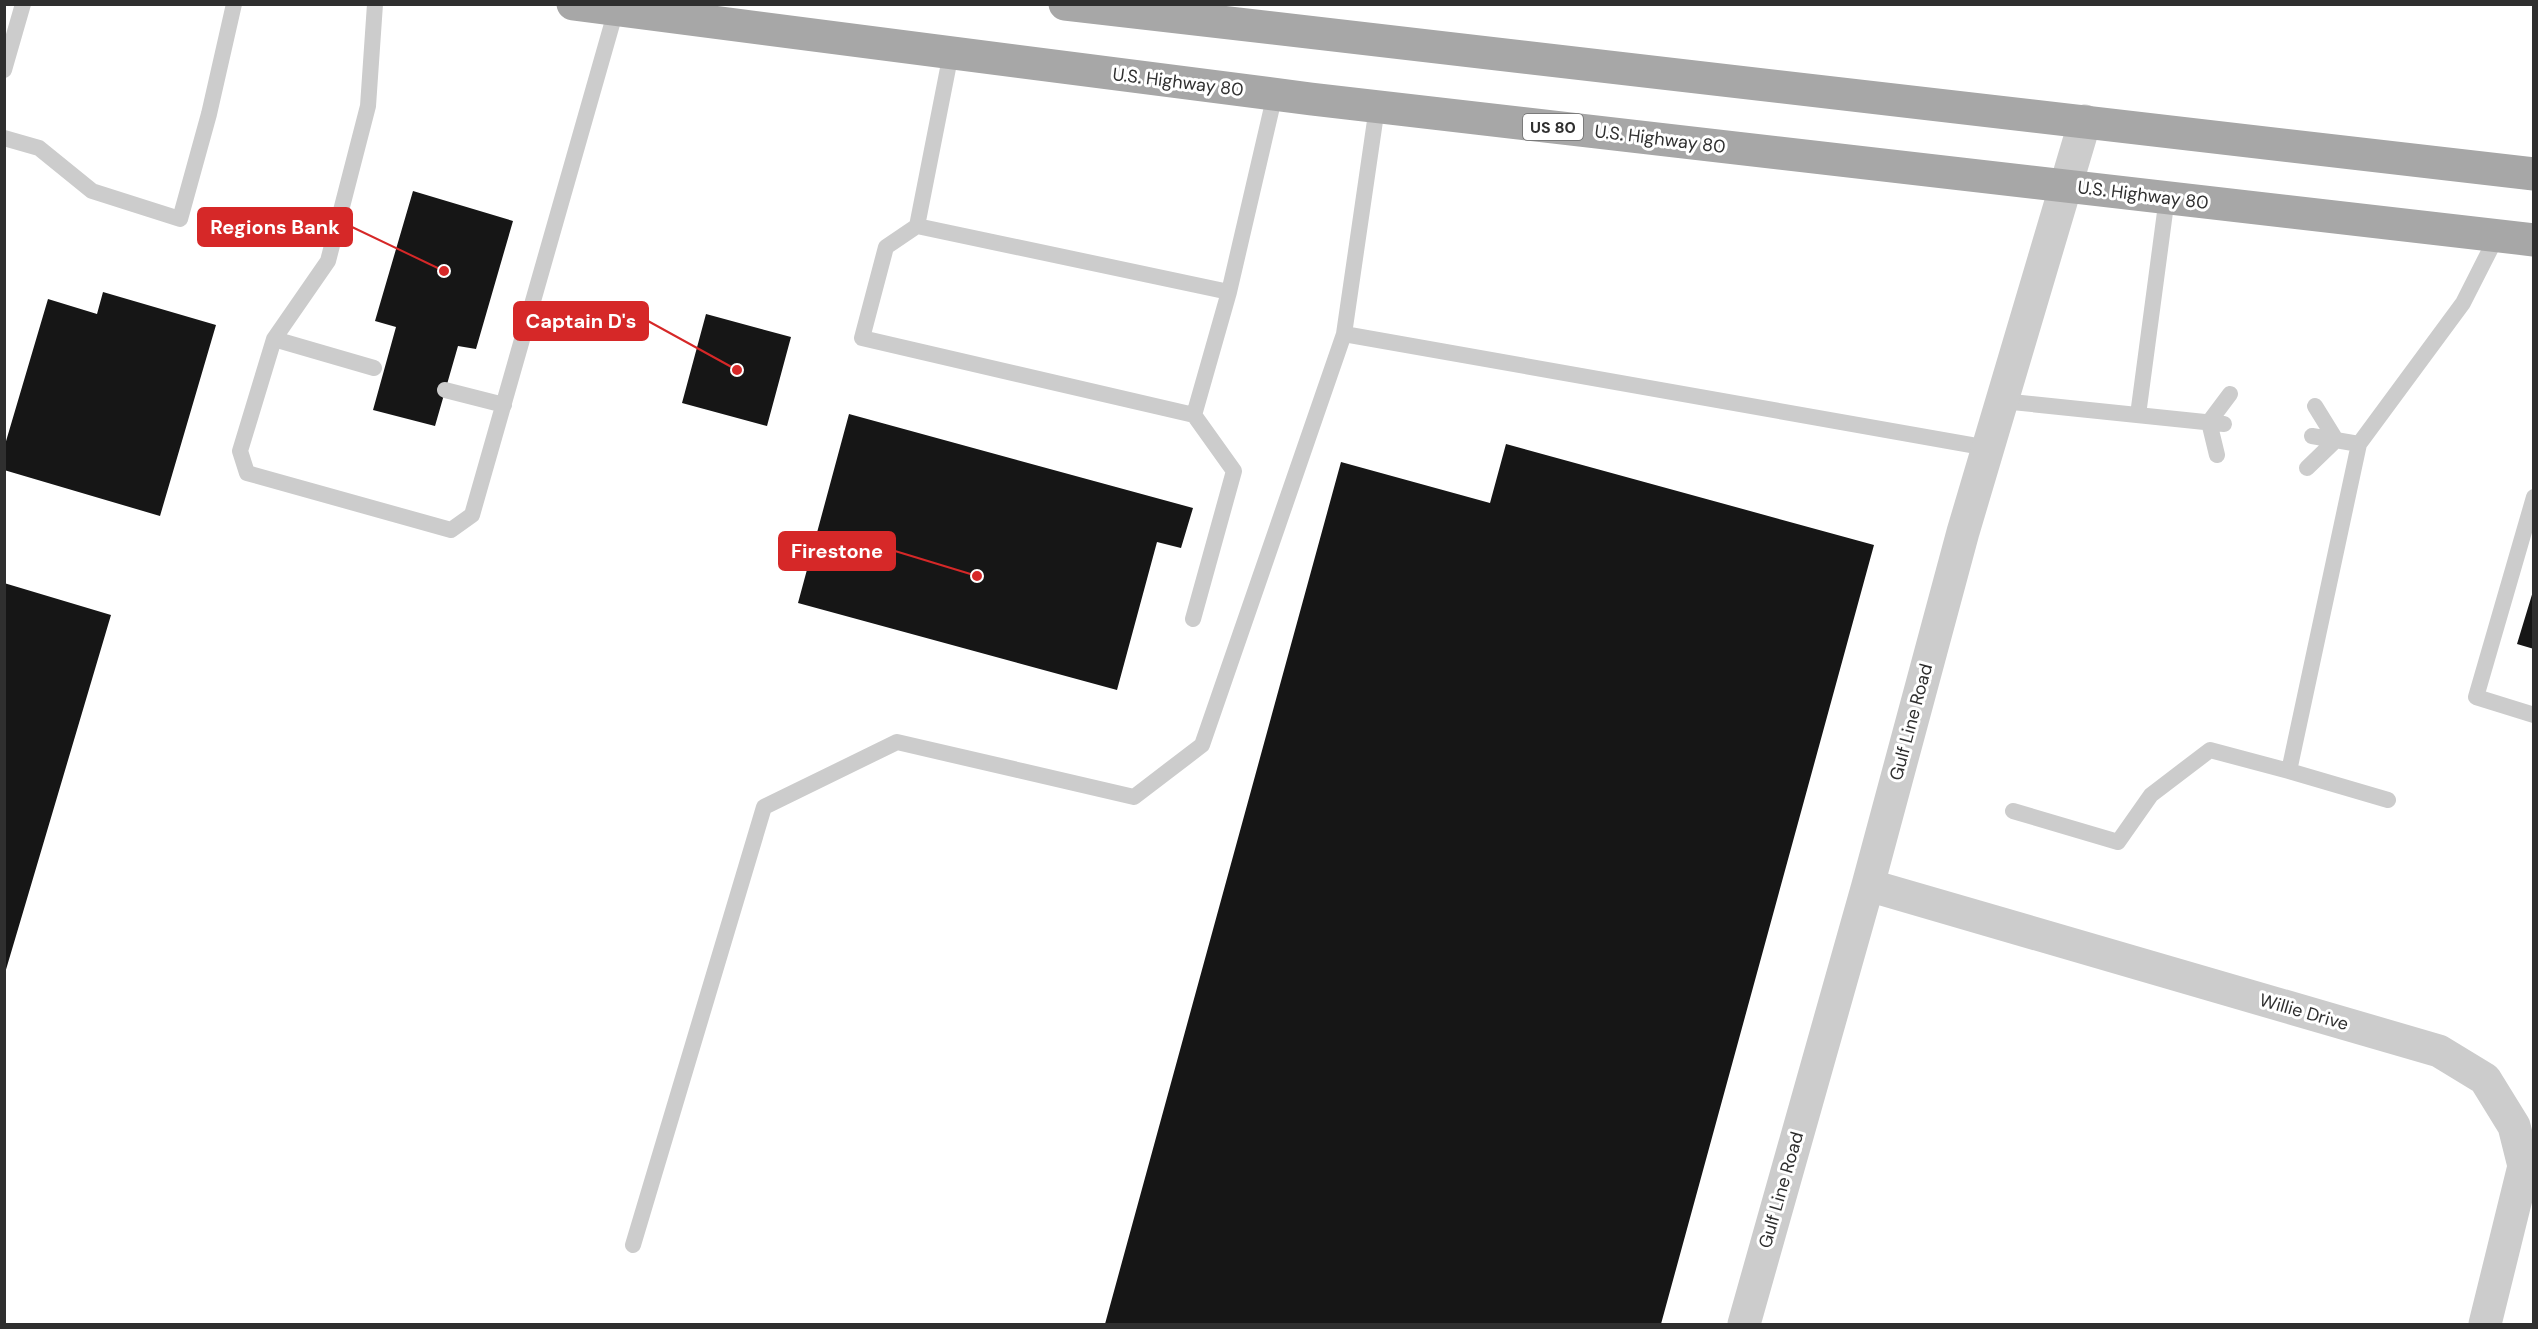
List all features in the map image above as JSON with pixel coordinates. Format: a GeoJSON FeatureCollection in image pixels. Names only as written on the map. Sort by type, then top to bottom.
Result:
{"type":"FeatureCollection","features":[{"type":"Feature","properties":{"kind":"main road","name":"U.S. Highway 80"},"geometry":{"type":"LineString","coordinates":[[573,4],[1275,94],[2534,240]]}},
{"type":"Feature","properties":{"kind":"main road"},"geometry":{"type":"LineString","coordinates":[[1065,4],[2534,174]]}},
{"type":"Feature","properties":{"kind":"street","name":"Gulf Line Road"},"geometry":{"type":"LineString","coordinates":[[1744,1324],[1988,448],[2085,122]]}},
{"type":"Feature","properties":{"kind":"street","name":"Willie Drive"},"geometry":{"type":"LineString","coordinates":[[1868,885],[2439,1051],[2485,1079],[2514,1126],[2524,1166],[2510,1234],[2485,1324]]}},
{"type":"Feature","properties":{"kind":"lane"},"geometry":{"type":"LineString","coordinates":[[4,70],[23,4]]}},
{"type":"Feature","properties":{"kind":"lane"},"geometry":{"type":"LineString","coordinates":[[4,138],[39,148],[92,191],[180,219],[209,114],[234,4]]}},
{"type":"Feature","properties":{"kind":"lane"},"geometry":{"type":"LineString","coordinates":[[375,4],[368,106],[328,261],[274,339],[240,451],[247,473],[451,530],[472,515],[616,10]]}},
{"type":"Feature","properties":{"kind":"lane"},"geometry":{"type":"LineString","coordinates":[[951,53],[917,225],[886,247],[862,338],[1194,415],[1234,471],[1193,619]]}},
{"type":"Feature","properties":{"kind":"lane"},"geometry":{"type":"LineString","coordinates":[[1194,415],[1229,292],[1275,94]]}},
{"type":"Feature","properties":{"kind":"lane"},"geometry":{"type":"LineString","coordinates":[[633,1245],[764,807],[897,742],[1134,797],[1202,745],[1344,334],[1377,106]]}},
{"type":"Feature","properties":{"kind":"lane"},"geometry":{"type":"LineString","coordinates":[[2138,415],[2167,197]]}},
{"type":"Feature","properties":{"kind":"lane"},"geometry":{"type":"LineString","coordinates":[[917,225],[1229,292]]}},
{"type":"Feature","properties":{"kind":"lane"},"geometry":{"type":"LineString","coordinates":[[2289,771],[2359,444],[2463,303],[2497,236]]}},
{"type":"Feature","properties":{"kind":"lane"},"geometry":{"type":"LineString","coordinates":[[1344,334],[1988,448]]}},
{"type":"Feature","properties":{"kind":"lane"},"geometry":{"type":"LineString","coordinates":[[274,339],[374,368]]}},
{"type":"Feature","properties":{"kind":"lane"},"geometry":{"type":"LineString","coordinates":[[445,390],[504,405]]}},
{"type":"Feature","properties":{"kind":"lane"},"geometry":{"type":"LineString","coordinates":[[2217,455],[2216,423],[2230,394]]}},
{"type":"Feature","properties":{"kind":"lane"},"geometry":{"type":"LineString","coordinates":[[2002,401],[2216,423]]}},
{"type":"Feature","properties":{"kind":"lane"},"geometry":{"type":"LineString","coordinates":[[2315,406],[2336,440]]}},
{"type":"Feature","properties":{"kind":"lane"},"geometry":{"type":"LineString","coordinates":[[2312,436],[2359,444]]}},
{"type":"Feature","properties":{"kind":"lane"},"geometry":{"type":"LineString","coordinates":[[2307,468],[2336,440]]}},
{"type":"Feature","properties":{"kind":"lane"},"geometry":{"type":"LineString","coordinates":[[2534,497],[2476,697],[2534,715]]}},
{"type":"Feature","properties":{"kind":"lane"},"geometry":{"type":"LineString","coordinates":[[2013,811],[2118,842],[2151,795],[2210,750],[2388,800]]}},
{"type":"Feature","properties":{"kind":"building"},"geometry":{"type":"Polygon","coordinates":[[[413,191],[513,221],[476,349],[458,346],[435,426],[373,410],[396,327],[375,321],[413,191]]]}},
{"type":"Feature","properties":{"kind":"building"},"geometry":{"type":"Polygon","coordinates":[[[103,292],[216,325],[160,516],[4,470],[4,448],[48,299],[97,314],[103,292]]]}},
{"type":"Feature","properties":{"kind":"building"},"geometry":{"type":"Polygon","coordinates":[[[706,314],[791,337],[767,426],[682,403],[706,314]]]}},
{"type":"Feature","properties":{"kind":"building"},"geometry":{"type":"Polygon","coordinates":[[[849,414],[1193,508],[1181,548],[1157,542],[1117,690],[798,603],[849,414]]]}},
{"type":"Feature","properties":{"kind":"building"},"geometry":{"type":"Polygon","coordinates":[[[1506,444],[1874,545],[1661,1324],[1105,1324],[1341,462],[1490,503],[1506,444]]]}},
{"type":"Feature","properties":{"kind":"building"},"geometry":{"type":"Polygon","coordinates":[[[4,583],[111,615],[5,973],[4,973],[4,583]]]}},
{"type":"Feature","properties":{"kind":"building"},"geometry":{"type":"Polygon","coordinates":[[[2534,588],[2534,649],[2517,644],[2534,588]]]}},
{"type":"Feature","properties":{"kind":"place","name":"Regions Bank"},"geometry":{"type":"Point","coordinates":[444,271]}},
{"type":"Feature","properties":{"kind":"place","name":"Captain D's"},"geometry":{"type":"Point","coordinates":[737,370]}},
{"type":"Feature","properties":{"kind":"place","name":"Firestone"},"geometry":{"type":"Point","coordinates":[977,576]}}]}
